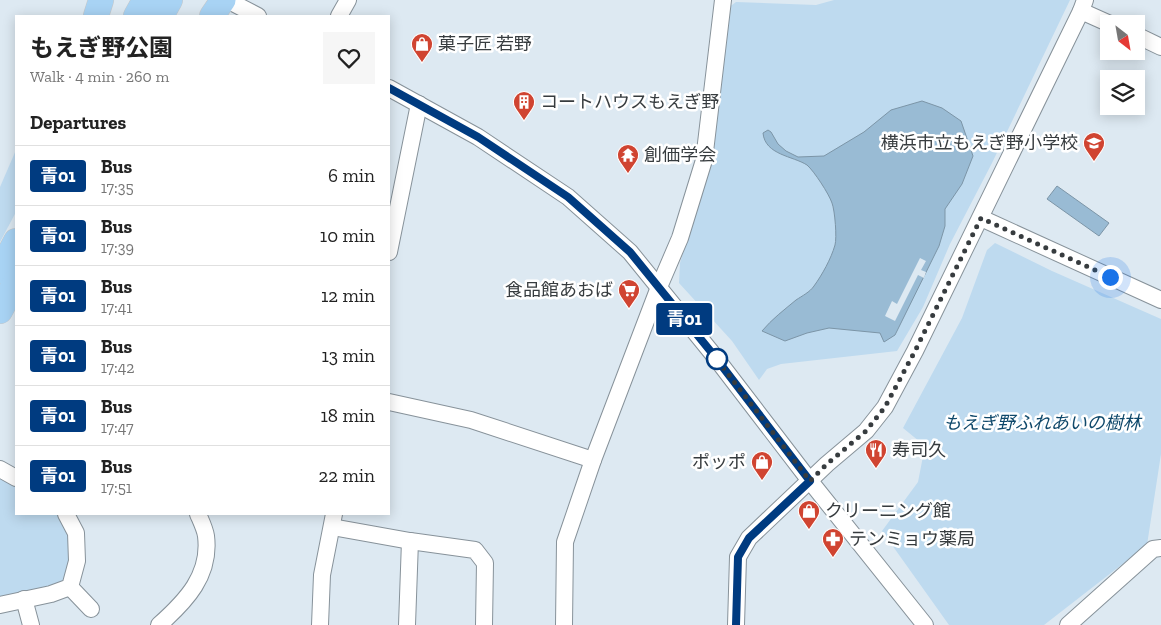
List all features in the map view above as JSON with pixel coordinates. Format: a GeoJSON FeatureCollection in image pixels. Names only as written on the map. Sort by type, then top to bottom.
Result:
{"type":"FeatureCollection","features":[{"type":"Feature","properties":{"kind":"highway"},"geometry":{"type":"LineString","coordinates":[[96,15],[101,0]]}},
{"type":"Feature","properties":{"kind":"highway"},"geometry":{"type":"LineString","coordinates":[[137,15],[145,0]]}},
{"type":"Feature","properties":{"kind":"highway"},"geometry":{"type":"LineString","coordinates":[[162,15],[170,0]]}},
{"type":"Feature","properties":{"kind":"highway"},"geometry":{"type":"LineString","coordinates":[[213,15],[222,0]]}},
{"type":"Feature","properties":{"kind":"highway"},"geometry":{"type":"LineString","coordinates":[[0,272],[15,243]]}},
{"type":"Feature","properties":{"kind":"highway"},"geometry":{"type":"LineString","coordinates":[[0,311],[15,283]]}},
{"type":"Feature","properties":{"kind":"street"},"geometry":{"type":"LineString","coordinates":[[227,0],[256,15]]}},
{"type":"Feature","properties":{"kind":"street"},"geometry":{"type":"LineString","coordinates":[[340,15],[348,0]]}},
{"type":"Feature","properties":{"kind":"street"},"geometry":{"type":"LineString","coordinates":[[564,625],[565,542],[593,460],[680,238],[704,160],[723,0]]}},
{"type":"Feature","properties":{"kind":"street"},"geometry":{"type":"LineString","coordinates":[[736,625],[738,557],[749,538],[827,464],[866,431],[885,407],[981,218],[1083,5],[1100,17]]}},
{"type":"Feature","properties":{"kind":"street"},"geometry":{"type":"LineString","coordinates":[[1145,40],[1161,46]]}},
{"type":"Feature","properties":{"kind":"street"},"geometry":{"type":"LineString","coordinates":[[390,89],[478,137],[568,197],[630,252],[660,287],[810,481],[925,625]]}},
{"type":"Feature","properties":{"kind":"street"},"geometry":{"type":"LineString","coordinates":[[390,247],[418,104]]}},
{"type":"Feature","properties":{"kind":"street"},"geometry":{"type":"LineString","coordinates":[[981,218],[1161,300]]}},
{"type":"Feature","properties":{"kind":"street"},"geometry":{"type":"LineString","coordinates":[[390,402],[471,420],[593,460]]}},
{"type":"Feature","properties":{"kind":"street"},"geometry":{"type":"LineString","coordinates":[[0,469],[15,477]]}},
{"type":"Feature","properties":{"kind":"street"},"geometry":{"type":"LineString","coordinates":[[67,515],[76,533],[77,561],[70,587]]}},
{"type":"Feature","properties":{"kind":"street"},"geometry":{"type":"LineString","coordinates":[[161,624],[193,591],[206,564],[206,535],[198,515]]}},
{"type":"Feature","properties":{"kind":"street"},"geometry":{"type":"LineString","coordinates":[[320,625],[322,575],[333,520],[410,541],[476,550],[485,563],[484,625]]}},
{"type":"Feature","properties":{"kind":"street"},"geometry":{"type":"LineString","coordinates":[[407,625],[410,541]]}},
{"type":"Feature","properties":{"kind":"street"},"geometry":{"type":"LineString","coordinates":[[1068,625],[1153,549],[1161,548]]}},
{"type":"Feature","properties":{"kind":"street"},"geometry":{"type":"LineString","coordinates":[[0,605],[50,594],[70,587]]}},
{"type":"Feature","properties":{"kind":"street"},"geometry":{"type":"LineString","coordinates":[[70,587],[91,609]]}},
{"type":"Feature","properties":{"kind":"street"},"geometry":{"type":"LineString","coordinates":[[24,599],[31,625]]}},
{"type":"Feature","properties":{"kind":"green space"},"geometry":{"type":"Polygon","coordinates":[[[834,0],[1070,0],[992,163],[950,244],[923,307],[897,351],[781,364],[767,369],[759,380],[732,341],[679,283],[680,263],[713,158],[728,8],[736,2],[816,5],[834,0]]]}},
{"type":"Feature","properties":{"kind":"green space"},"geometry":{"type":"Polygon","coordinates":[[[15,152],[15,214],[0,242],[0,187],[15,152]]]}},
{"type":"Feature","properties":{"kind":"green space","name":"もえぎ野ふれあいの樹林"},"geometry":{"type":"Polygon","coordinates":[[[995,243],[1052,271],[1161,319],[1161,454],[1147,545],[1044,625],[949,625],[882,531],[918,482],[925,446],[903,428],[962,318],[987,250],[995,243]]]}},
{"type":"Feature","properties":{"kind":"green space"},"geometry":{"type":"Polygon","coordinates":[[[0,479],[15,486],[15,515],[59,515],[68,537],[71,563],[65,583],[0,605],[0,479]]]}},
{"type":"Feature","properties":{"kind":"shaded area"},"geometry":{"type":"Polygon","coordinates":[[[922,101],[942,108],[961,121],[973,156],[962,184],[945,209],[945,226],[939,246],[895,335],[884,342],[880,333],[829,328],[785,341],[762,331],[770,322],[812,288],[829,261],[836,237],[832,203],[817,177],[807,165],[780,154],[769,146],[763,133],[768,130],[771,132],[778,144],[786,151],[798,157],[824,156],[864,132],[891,110],[922,101]]]}},
{"type":"Feature","properties":{"kind":"shaded area"},"geometry":{"type":"Polygon","coordinates":[[[1057,186],[1109,223],[1099,236],[1047,199],[1057,186]]]}},
{"type":"Feature","properties":{"kind":"pier"},"geometry":{"type":"Polygon","coordinates":[[[920,258],[926,261],[921,270],[926,272],[924,278],[918,275],[895,321],[885,316],[892,301],[897,304],[920,258]]]}},
{"type":"Feature","properties":{"kind":"bus line","name":"青01"},"geometry":{"type":"LineString","coordinates":[[390,89],[478,137],[568,197],[630,252],[712,353],[810,481],[749,538],[738,557],[736,625]]}},
{"type":"Feature","properties":{"kind":"place","name":"菓子匠 若野"},"geometry":{"type":"Point","coordinates":[422,63]}},
{"type":"Feature","properties":{"kind":"place","name":"コートハウスもえぎ野"},"geometry":{"type":"Point","coordinates":[524,121]}},
{"type":"Feature","properties":{"kind":"place","name":"横浜市立もえぎ野小学校"},"geometry":{"type":"Point","coordinates":[1094,162]}},
{"type":"Feature","properties":{"kind":"place","name":"創価学会"},"geometry":{"type":"Point","coordinates":[628,174]}},
{"type":"Feature","properties":{"kind":"place","name":"食品館あおば"},"geometry":{"type":"Point","coordinates":[629,309]}},
{"type":"Feature","properties":{"kind":"place","name":"寿司久"},"geometry":{"type":"Point","coordinates":[876,469]}},
{"type":"Feature","properties":{"kind":"place","name":"ポッポ"},"geometry":{"type":"Point","coordinates":[762,481]}},
{"type":"Feature","properties":{"kind":"place","name":"クリーニング館"},"geometry":{"type":"Point","coordinates":[809,530]}},
{"type":"Feature","properties":{"kind":"place","name":"テンミョウ薬局"},"geometry":{"type":"Point","coordinates":[833,558]}},
{"type":"Feature","properties":{"kind":"route"},"geometry":{"type":"LineString","coordinates":[[717,359],[712,353],[810,481],[866,431],[885,407],[981,218],[1110,277]]}}]}
